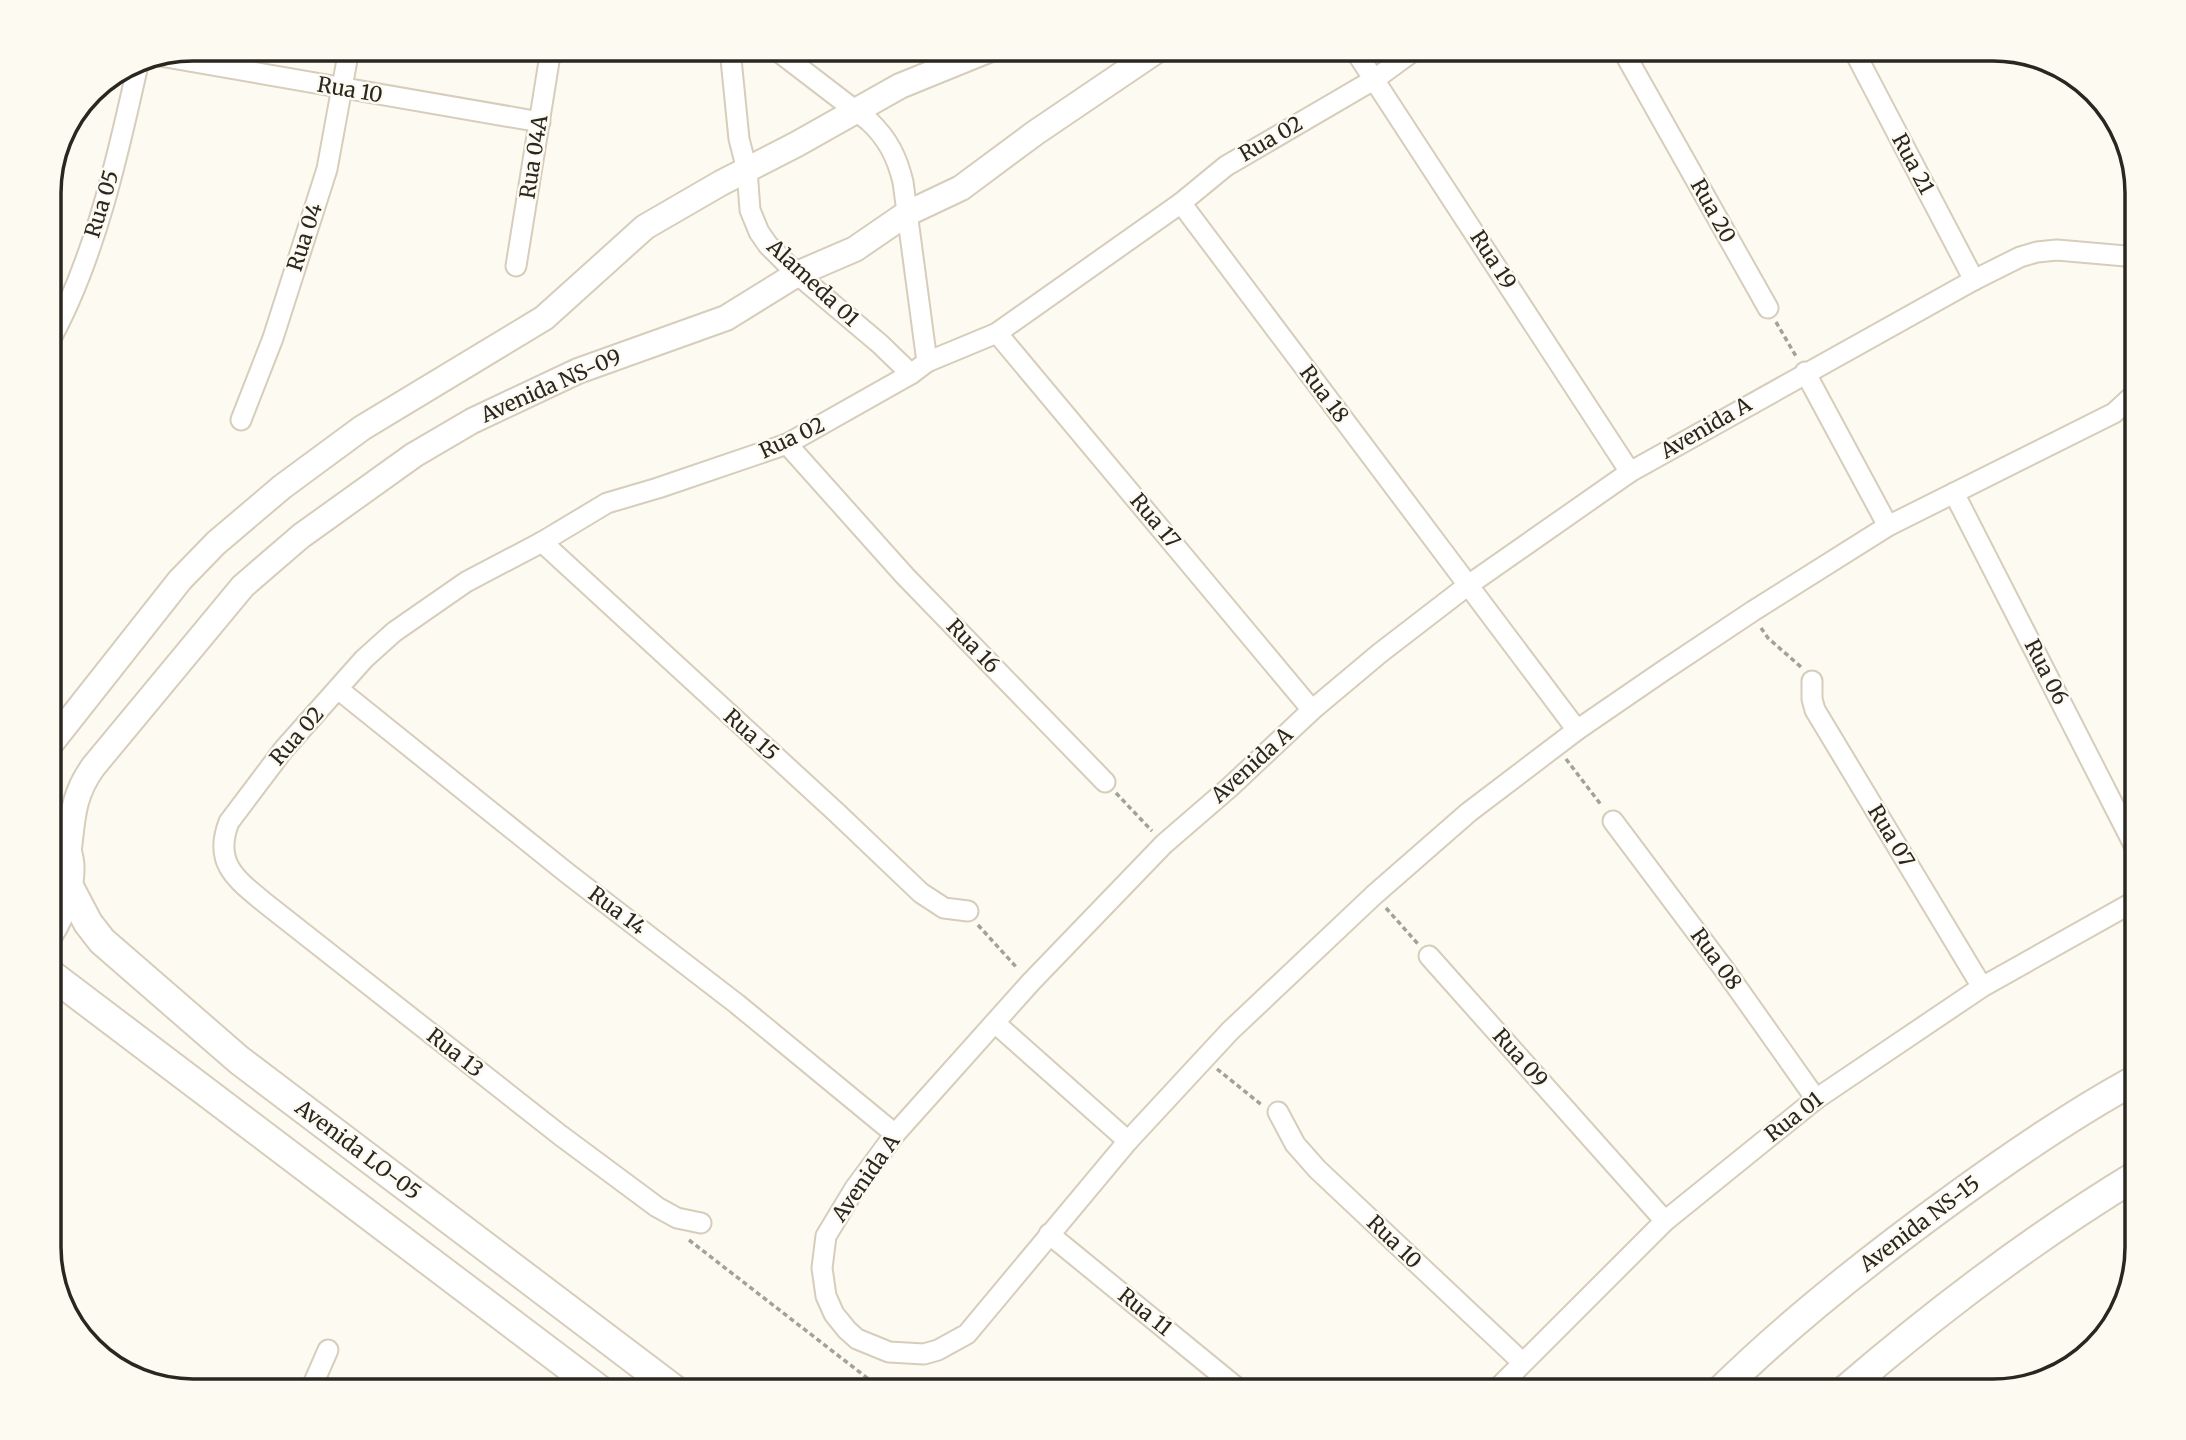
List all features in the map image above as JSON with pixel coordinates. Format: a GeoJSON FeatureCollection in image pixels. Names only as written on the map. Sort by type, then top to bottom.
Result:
{"type":"FeatureCollection","features":[{"type":"Feature","properties":{"kind":"main road","name":"Avenida LO-05"},"geometry":{"type":"LineString","coordinates":[[62,855],[88,923],[103,941],[239,1060],[660,1379]]}},
{"type":"Feature","properties":{"kind":"main road"},"geometry":{"type":"LineString","coordinates":[[62,907],[68,870]]}},
{"type":"Feature","properties":{"kind":"main road"},"geometry":{"type":"LineString","coordinates":[[62,983],[585,1379]]}},
{"type":"Feature","properties":{"kind":"main road","name":"Avenida NS-15"},"geometry":{"type":"LineString","coordinates":[[1733,1379],[1796,1321],[1920,1222],[2000,1164],[2091,1104],[2125,1086]]}},
{"type":"Feature","properties":{"kind":"main road"},"geometry":{"type":"LineString","coordinates":[[1858,1379],[1966,1290],[2043,1234],[2125,1183]]}},
{"type":"Feature","properties":{"kind":"street","name":"Avenida NS-09"},"geometry":{"type":"LineString","coordinates":[[68,870],[76,798],[80,785],[243,586],[301,536],[414,455],[472,421],[578,371],[726,318],[797,274],[855,249],[906,214],[961,188],[1034,133],[1140,61]]}},
{"type":"Feature","properties":{"kind":"street","name":"Rua 19"},"geometry":{"type":"LineString","coordinates":[[1363,61],[1630,472]]}},
{"type":"Feature","properties":{"kind":"street","name":"Rua 02"},"geometry":{"type":"LineString","coordinates":[[225,861],[224,836],[235,813],[284,749],[364,659],[394,632],[466,582],[542,542],[607,503],[787,444],[911,374],[927,362],[998,332],[1181,203],[1226,166],[1375,79],[1399,61]]}},
{"type":"Feature","properties":{"kind":"street","name":"Rua 20"},"geometry":{"type":"LineString","coordinates":[[1629,61],[1768,308]]}},
{"type":"Feature","properties":{"kind":"street","name":"Rua 21"},"geometry":{"type":"LineString","coordinates":[[1859,61],[1974,280]]}},
{"type":"Feature","properties":{"kind":"street","name":"Rua 10"},"geometry":{"type":"LineString","coordinates":[[198,62],[540,122]]}},
{"type":"Feature","properties":{"kind":"street","name":"Rua 04"},"geometry":{"type":"LineString","coordinates":[[241,420],[273,338],[327,169],[347,62]]}},
{"type":"Feature","properties":{"kind":"street","name":"Rua 04A"},"geometry":{"type":"LineString","coordinates":[[516,266],[549,62]]}},
{"type":"Feature","properties":{"kind":"street","name":"Alameda 01"},"geometry":{"type":"LineString","coordinates":[[731,62],[739,139],[747,170],[750,210],[754,222],[768,245],[797,274],[911,374]]}},
{"type":"Feature","properties":{"kind":"street"},"geometry":{"type":"LineString","coordinates":[[791,62],[833,96],[855,109],[881,132],[896,156],[903,182],[927,362]]}},
{"type":"Feature","properties":{"kind":"street"},"geometry":{"type":"LineString","coordinates":[[62,730],[180,580],[216,543],[282,486],[362,428],[544,318],[645,227],[855,109],[900,86],[960,62]]}},
{"type":"Feature","properties":{"kind":"street","name":"Rua 05"},"geometry":{"type":"LineString","coordinates":[[62,317],[95,228],[119,149],[136,75]]}},
{"type":"Feature","properties":{"kind":"street","name":"Rua 18"},"geometry":{"type":"LineString","coordinates":[[1181,203],[1577,730]]}},
{"type":"Feature","properties":{"kind":"street","name":"Avenida A"},"geometry":{"type":"LineString","coordinates":[[2125,256],[2057,250],[2037,252],[2020,257],[1974,280],[1630,472],[1467,586],[1380,653],[1312,710],[1164,844],[1031,982],[895,1135],[855,1188],[826,1236],[822,1268],[826,1296],[834,1314],[857,1339],[889,1352],[924,1354],[957,1341],[974,1328],[1128,1141],[1230,1031],[1374,895],[1469,812],[1577,730],[1753,611],[1888,526],[2114,413],[2125,403]]}},
{"type":"Feature","properties":{"kind":"street","name":"Rua 17"},"geometry":{"type":"LineString","coordinates":[[998,332],[1312,710]]}},
{"type":"Feature","properties":{"kind":"street"},"geometry":{"type":"LineString","coordinates":[[1805,372],[1888,526]]}},
{"type":"Feature","properties":{"kind":"street","name":"Rua 16"},"geometry":{"type":"LineString","coordinates":[[787,444],[905,576],[1105,782]]}},
{"type":"Feature","properties":{"kind":"street","name":"Rua 06"},"geometry":{"type":"LineString","coordinates":[[1954,493],[2125,828]]}},
{"type":"Feature","properties":{"kind":"street","name":"Rua 15"},"geometry":{"type":"LineString","coordinates":[[542,542],[921,893],[944,908],[968,911]]}},
{"type":"Feature","properties":{"kind":"street","name":"Rua 07"},"geometry":{"type":"LineString","coordinates":[[1812,681],[1815,710],[1982,987]]}},
{"type":"Feature","properties":{"kind":"street","name":"Rua 14"},"geometry":{"type":"LineString","coordinates":[[338,689],[567,873],[737,1004],[895,1135]]}},
{"type":"Feature","properties":{"kind":"street","name":"Rua 08"},"geometry":{"type":"LineString","coordinates":[[1613,821],[1724,968],[1816,1099]]}},
{"type":"Feature","properties":{"kind":"street","name":"Rua 13"},"geometry":{"type":"LineString","coordinates":[[225,861],[234,876],[265,903],[560,1135],[672,1216],[701,1223]]}},
{"type":"Feature","properties":{"kind":"street","name":"Rua 01"},"geometry":{"type":"LineString","coordinates":[[1506,1379],[1665,1221],[1816,1099],[1982,987],[2125,907]]}},
{"type":"Feature","properties":{"kind":"street","name":"Rua 09"},"geometry":{"type":"LineString","coordinates":[[1429,956],[1665,1221]]}},
{"type":"Feature","properties":{"kind":"street"},"geometry":{"type":"LineString","coordinates":[[995,1023],[1128,1141]]}},
{"type":"Feature","properties":{"kind":"street","name":"Rua 10"},"geometry":{"type":"LineString","coordinates":[[1278,1112],[1294,1144],[1317,1169],[1522,1362]]}},
{"type":"Feature","properties":{"kind":"street","name":"Rua 11"},"geometry":{"type":"LineString","coordinates":[[1049,1234],[1226,1379]]}},
{"type":"Feature","properties":{"kind":"street"},"geometry":{"type":"LineString","coordinates":[[315,1379],[328,1350]]}},
{"type":"Feature","properties":{"kind":"path"},"geometry":{"type":"LineString","coordinates":[[1768,308],[1805,372]]}},
{"type":"Feature","properties":{"kind":"path"},"geometry":{"type":"LineString","coordinates":[[1753,611],[1768,638],[1800,666],[1812,681]]}},
{"type":"Feature","properties":{"kind":"path"},"geometry":{"type":"LineString","coordinates":[[1557,746],[1613,821]]}},
{"type":"Feature","properties":{"kind":"path"},"geometry":{"type":"LineString","coordinates":[[1105,782],[1164,844]]}},
{"type":"Feature","properties":{"kind":"path"},"geometry":{"type":"LineString","coordinates":[[1374,895],[1429,956]]}},
{"type":"Feature","properties":{"kind":"path"},"geometry":{"type":"LineString","coordinates":[[968,911],[986,936],[1031,982]]}},
{"type":"Feature","properties":{"kind":"path"},"geometry":{"type":"LineString","coordinates":[[1205,1058],[1264,1107],[1278,1112]]}},
{"type":"Feature","properties":{"kind":"path"},"geometry":{"type":"LineString","coordinates":[[672,1216],[681,1233],[695,1246],[868,1379]]}}]}
